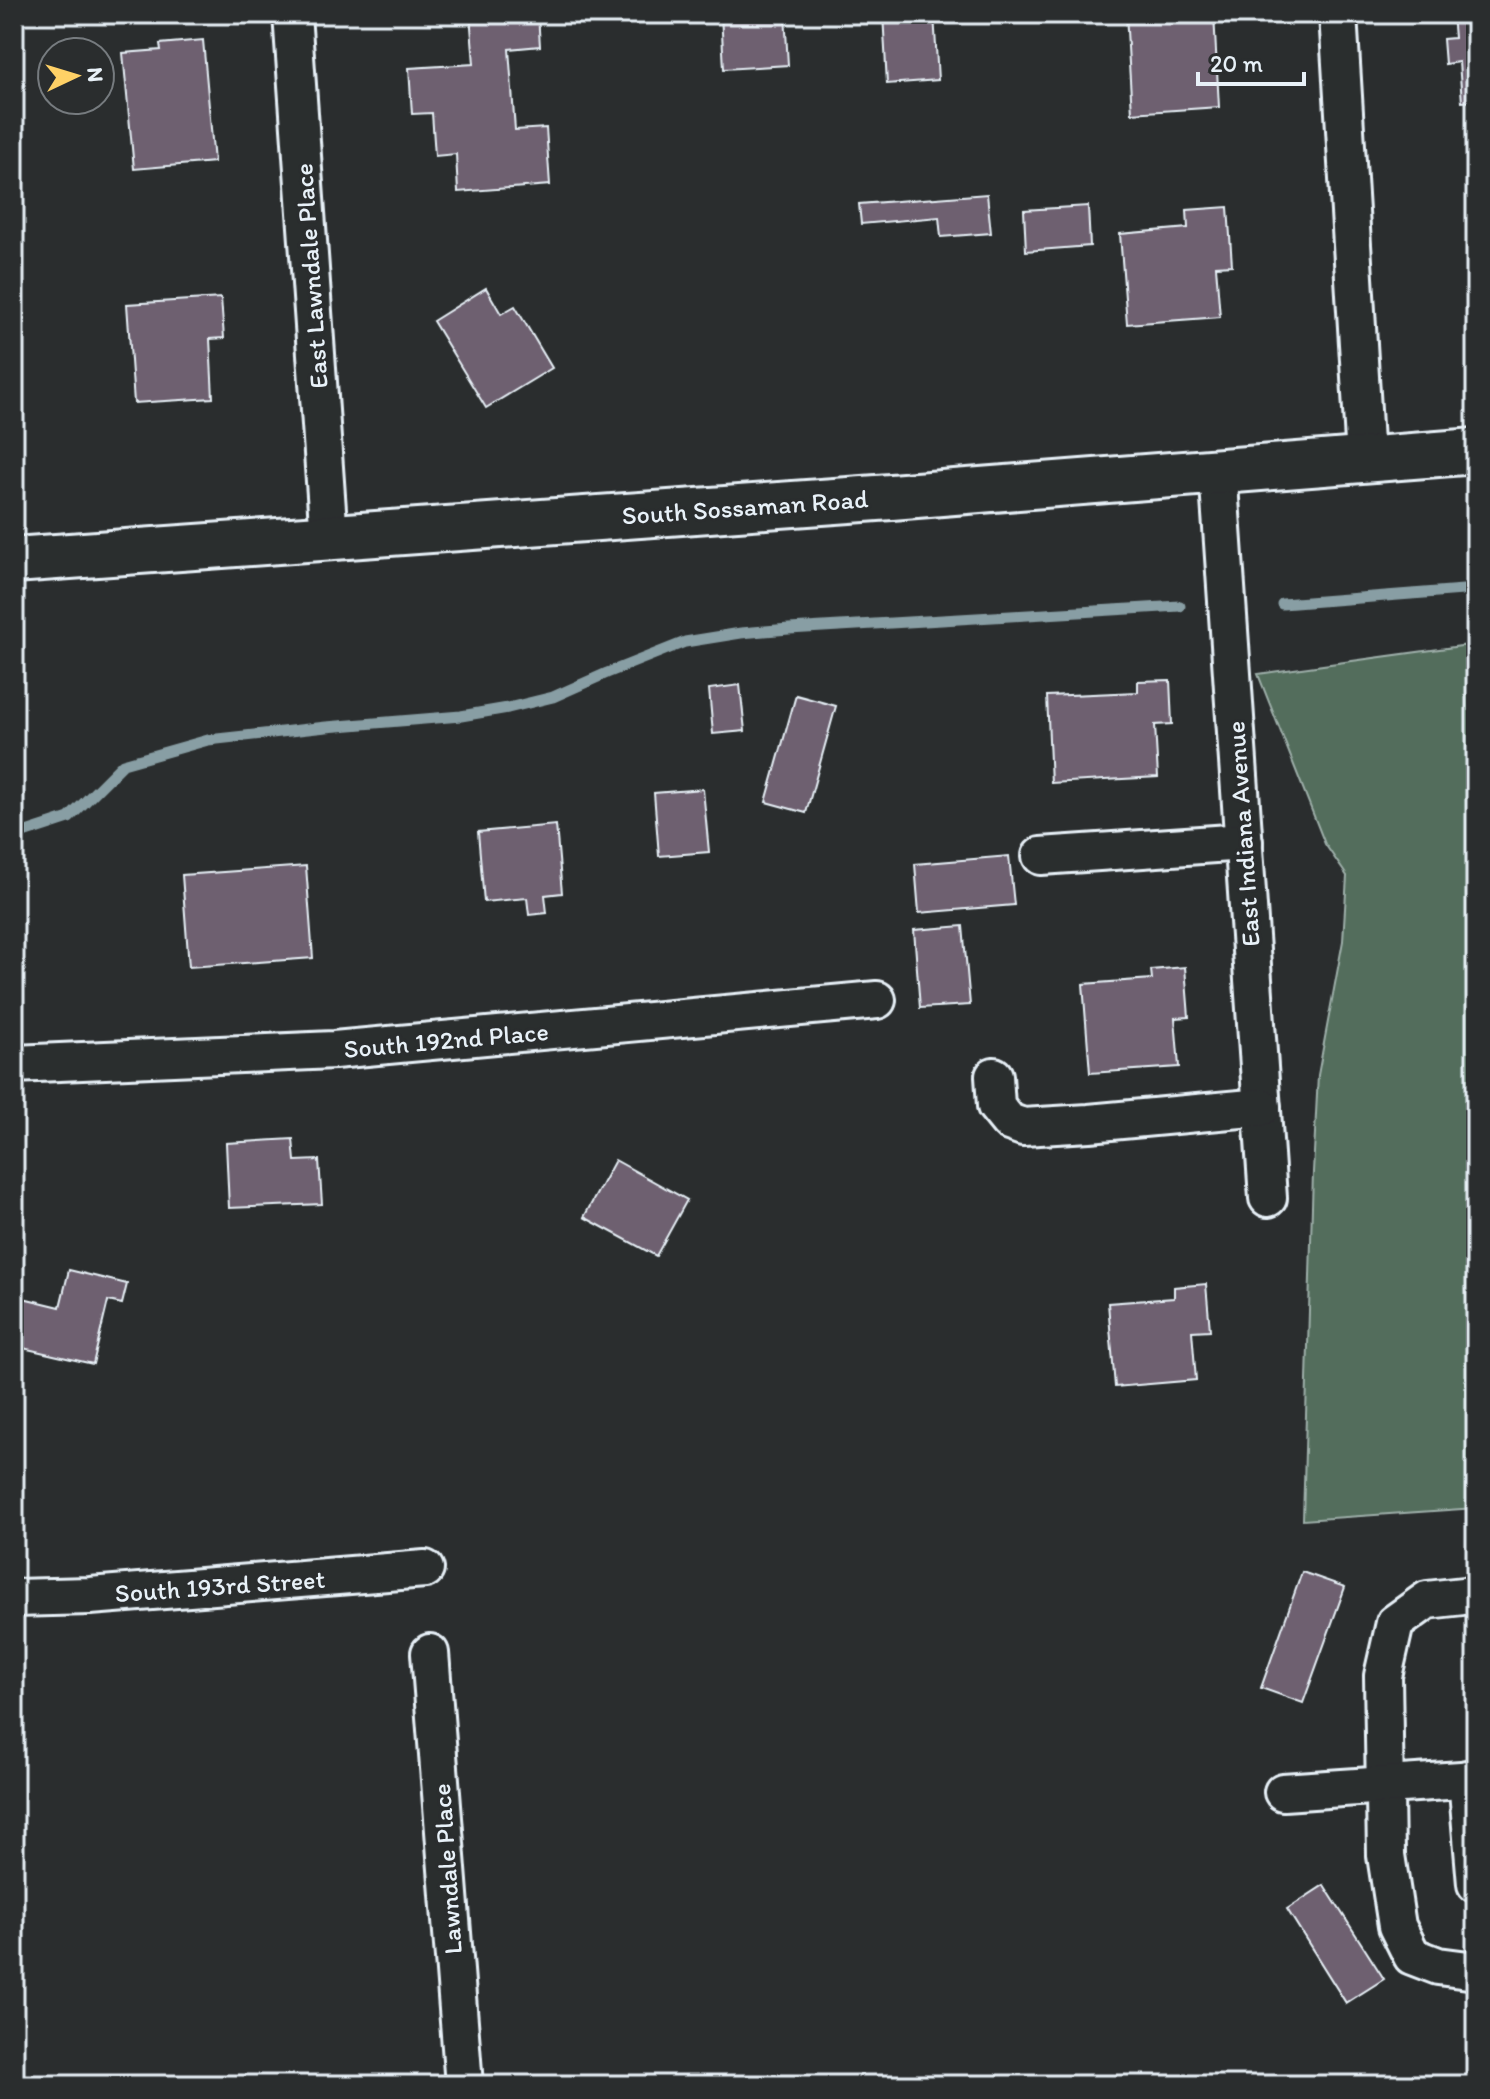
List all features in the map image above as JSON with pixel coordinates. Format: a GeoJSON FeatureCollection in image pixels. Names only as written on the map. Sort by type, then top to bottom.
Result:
{"type":"FeatureCollection","features":[{"type":"Feature","properties":{"kind":"main road","name":"South Sossaman Road"},"geometry":{"type":"LineString","coordinates":[[14,560],[1476,451]]}},
{"type":"Feature","properties":{"kind":"street","name":"East Lawndale Place"},"geometry":{"type":"LineString","coordinates":[[292,14],[329,538]]}},
{"type":"Feature","properties":{"kind":"street"},"geometry":{"type":"LineString","coordinates":[[1338,14],[1365,459]]}},
{"type":"Feature","properties":{"kind":"street","name":"East Indiana Avenue"},"geometry":{"type":"LineString","coordinates":[[1218,470],[1268,1198]]}},
{"type":"Feature","properties":{"kind":"street"},"geometry":{"type":"LineString","coordinates":[[1041,856],[1244,842]]}},
{"type":"Feature","properties":{"kind":"street","name":"South 192nd Place"},"geometry":{"type":"LineString","coordinates":[[14,1064],[334,1050],[877,1000]]}},
{"type":"Feature","properties":{"kind":"street"},"geometry":{"type":"LineString","coordinates":[[994,1076],[996,1106],[1009,1122],[1023,1127],[1262,1107]]}},
{"type":"Feature","properties":{"kind":"street","name":"South 193rd Street"},"geometry":{"type":"LineString","coordinates":[[14,1598],[90,1596],[425,1569]]}},
{"type":"Feature","properties":{"kind":"street"},"geometry":{"type":"LineString","coordinates":[[1476,1597],[1427,1600],[1395,1623],[1383,1676],[1386,1855],[1397,1926],[1412,1956],[1438,1966],[1476,1971]]}},
{"type":"Feature","properties":{"kind":"street","name":"Lawndale Place"},"geometry":{"type":"LineString","coordinates":[[430,1653],[464,2085]]}},
{"type":"Feature","properties":{"kind":"street"},"geometry":{"type":"LineString","coordinates":[[1283,1792],[1472,1779],[1476,1884]]}},
{"type":"Feature","properties":{"kind":"green space"},"geometry":{"type":"Polygon","coordinates":[[[1476,644],[1476,1508],[1303,1520],[1318,1075],[1343,941],[1347,876],[1325,844],[1258,674],[1476,644]]]}},
{"type":"Feature","properties":{"kind":"building"},"geometry":{"type":"Polygon","coordinates":[[[470,14],[538,14],[540,46],[509,49],[515,130],[546,128],[550,185],[458,192],[456,154],[435,156],[432,113],[412,114],[409,68],[474,64],[470,14]]]}},
{"type":"Feature","properties":{"kind":"building"},"geometry":{"type":"Polygon","coordinates":[[[721,14],[785,14],[788,65],[724,69],[721,14]]]}},
{"type":"Feature","properties":{"kind":"building"},"geometry":{"type":"Polygon","coordinates":[[[883,14],[934,14],[938,80],[887,84],[883,14]]]}},
{"type":"Feature","properties":{"kind":"building"},"geometry":{"type":"Polygon","coordinates":[[[1126,14],[1214,14],[1219,107],[1132,113],[1126,14]]]}},
{"type":"Feature","properties":{"kind":"building"},"geometry":{"type":"Polygon","coordinates":[[[1452,14],[1476,14],[1476,101],[1462,102],[1459,62],[1445,64],[1443,39],[1454,38],[1452,14]]]}},
{"type":"Feature","properties":{"kind":"building"},"geometry":{"type":"Polygon","coordinates":[[[203,40],[214,162],[134,169],[123,53],[161,50],[160,44],[203,40]]]}},
{"type":"Feature","properties":{"kind":"building"},"geometry":{"type":"Polygon","coordinates":[[[987,194],[991,233],[941,237],[939,217],[861,224],[859,204],[987,194]]]}},
{"type":"Feature","properties":{"kind":"building"},"geometry":{"type":"Polygon","coordinates":[[[1088,206],[1090,246],[1026,251],[1024,210],[1088,206]]]}},
{"type":"Feature","properties":{"kind":"building"},"geometry":{"type":"Polygon","coordinates":[[[1228,207],[1232,265],[1216,266],[1220,317],[1127,324],[1120,234],[1188,228],[1187,210],[1228,207]]]}},
{"type":"Feature","properties":{"kind":"building"},"geometry":{"type":"Polygon","coordinates":[[[486,288],[501,314],[515,306],[552,368],[486,408],[433,321],[486,288]]]}},
{"type":"Feature","properties":{"kind":"building"},"geometry":{"type":"Polygon","coordinates":[[[221,298],[224,338],[210,339],[213,398],[134,403],[127,304],[221,298]]]}},
{"type":"Feature","properties":{"kind":"building"},"geometry":{"type":"Polygon","coordinates":[[[1170,680],[1172,724],[1155,725],[1158,777],[1051,783],[1047,696],[1138,692],[1138,681],[1170,680]]]}},
{"type":"Feature","properties":{"kind":"building"},"geometry":{"type":"Polygon","coordinates":[[[740,685],[745,731],[713,734],[709,689],[740,685]]]}},
{"type":"Feature","properties":{"kind":"building"},"geometry":{"type":"Polygon","coordinates":[[[796,695],[836,706],[806,813],[766,802],[796,695]]]}},
{"type":"Feature","properties":{"kind":"building"},"geometry":{"type":"Polygon","coordinates":[[[703,789],[709,852],[659,856],[654,793],[703,789]]]}},
{"type":"Feature","properties":{"kind":"building"},"geometry":{"type":"Polygon","coordinates":[[[556,825],[562,893],[545,895],[547,913],[529,915],[527,898],[484,902],[478,832],[556,825]]]}},
{"type":"Feature","properties":{"kind":"building"},"geometry":{"type":"Polygon","coordinates":[[[1009,856],[1014,905],[919,913],[915,864],[1009,856]]]}},
{"type":"Feature","properties":{"kind":"building"},"geometry":{"type":"Polygon","coordinates":[[[306,866],[313,958],[189,967],[182,875],[306,866]]]}},
{"type":"Feature","properties":{"kind":"building"},"geometry":{"type":"Polygon","coordinates":[[[963,926],[970,1005],[920,1008],[914,930],[963,926]]]}},
{"type":"Feature","properties":{"kind":"building"},"geometry":{"type":"Polygon","coordinates":[[[14,929],[17,929],[22,968],[14,969],[14,929]]]}},
{"type":"Feature","properties":{"kind":"building"},"geometry":{"type":"Polygon","coordinates":[[[1185,967],[1189,1017],[1175,1018],[1179,1067],[1090,1073],[1083,984],[1152,979],[1151,970],[1185,967]]]}},
{"type":"Feature","properties":{"kind":"building"},"geometry":{"type":"Polygon","coordinates":[[[293,1139],[295,1161],[319,1160],[322,1204],[229,1208],[226,1143],[293,1139]]]}},
{"type":"Feature","properties":{"kind":"building"},"geometry":{"type":"Polygon","coordinates":[[[615,1160],[687,1200],[656,1256],[584,1217],[615,1160]]]}},
{"type":"Feature","properties":{"kind":"building"},"geometry":{"type":"Polygon","coordinates":[[[69,1270],[127,1284],[122,1304],[108,1301],[93,1364],[14,1346],[23,1298],[60,1307],[69,1270]]]}},
{"type":"Feature","properties":{"kind":"building"},"geometry":{"type":"Polygon","coordinates":[[[1206,1284],[1210,1330],[1192,1331],[1196,1380],[1115,1387],[1108,1303],[1174,1298],[1174,1287],[1206,1284]]]}},
{"type":"Feature","properties":{"kind":"building"},"geometry":{"type":"Polygon","coordinates":[[[1302,1572],[1345,1587],[1303,1703],[1261,1688],[1302,1572]]]}},
{"type":"Feature","properties":{"kind":"building"},"geometry":{"type":"Polygon","coordinates":[[[1324,1885],[1384,1979],[1346,2003],[1287,1909],[1324,1885]]]}},
{"type":"Feature","properties":{"kind":"waterway"},"geometry":{"type":"LineString","coordinates":[[1282,604],[1476,589]]}},
{"type":"Feature","properties":{"kind":"waterway"},"geometry":{"type":"LineString","coordinates":[[14,836],[69,818],[123,764],[208,740],[461,716],[508,708],[553,697],[685,642],[789,629],[1180,606]]}}]}
